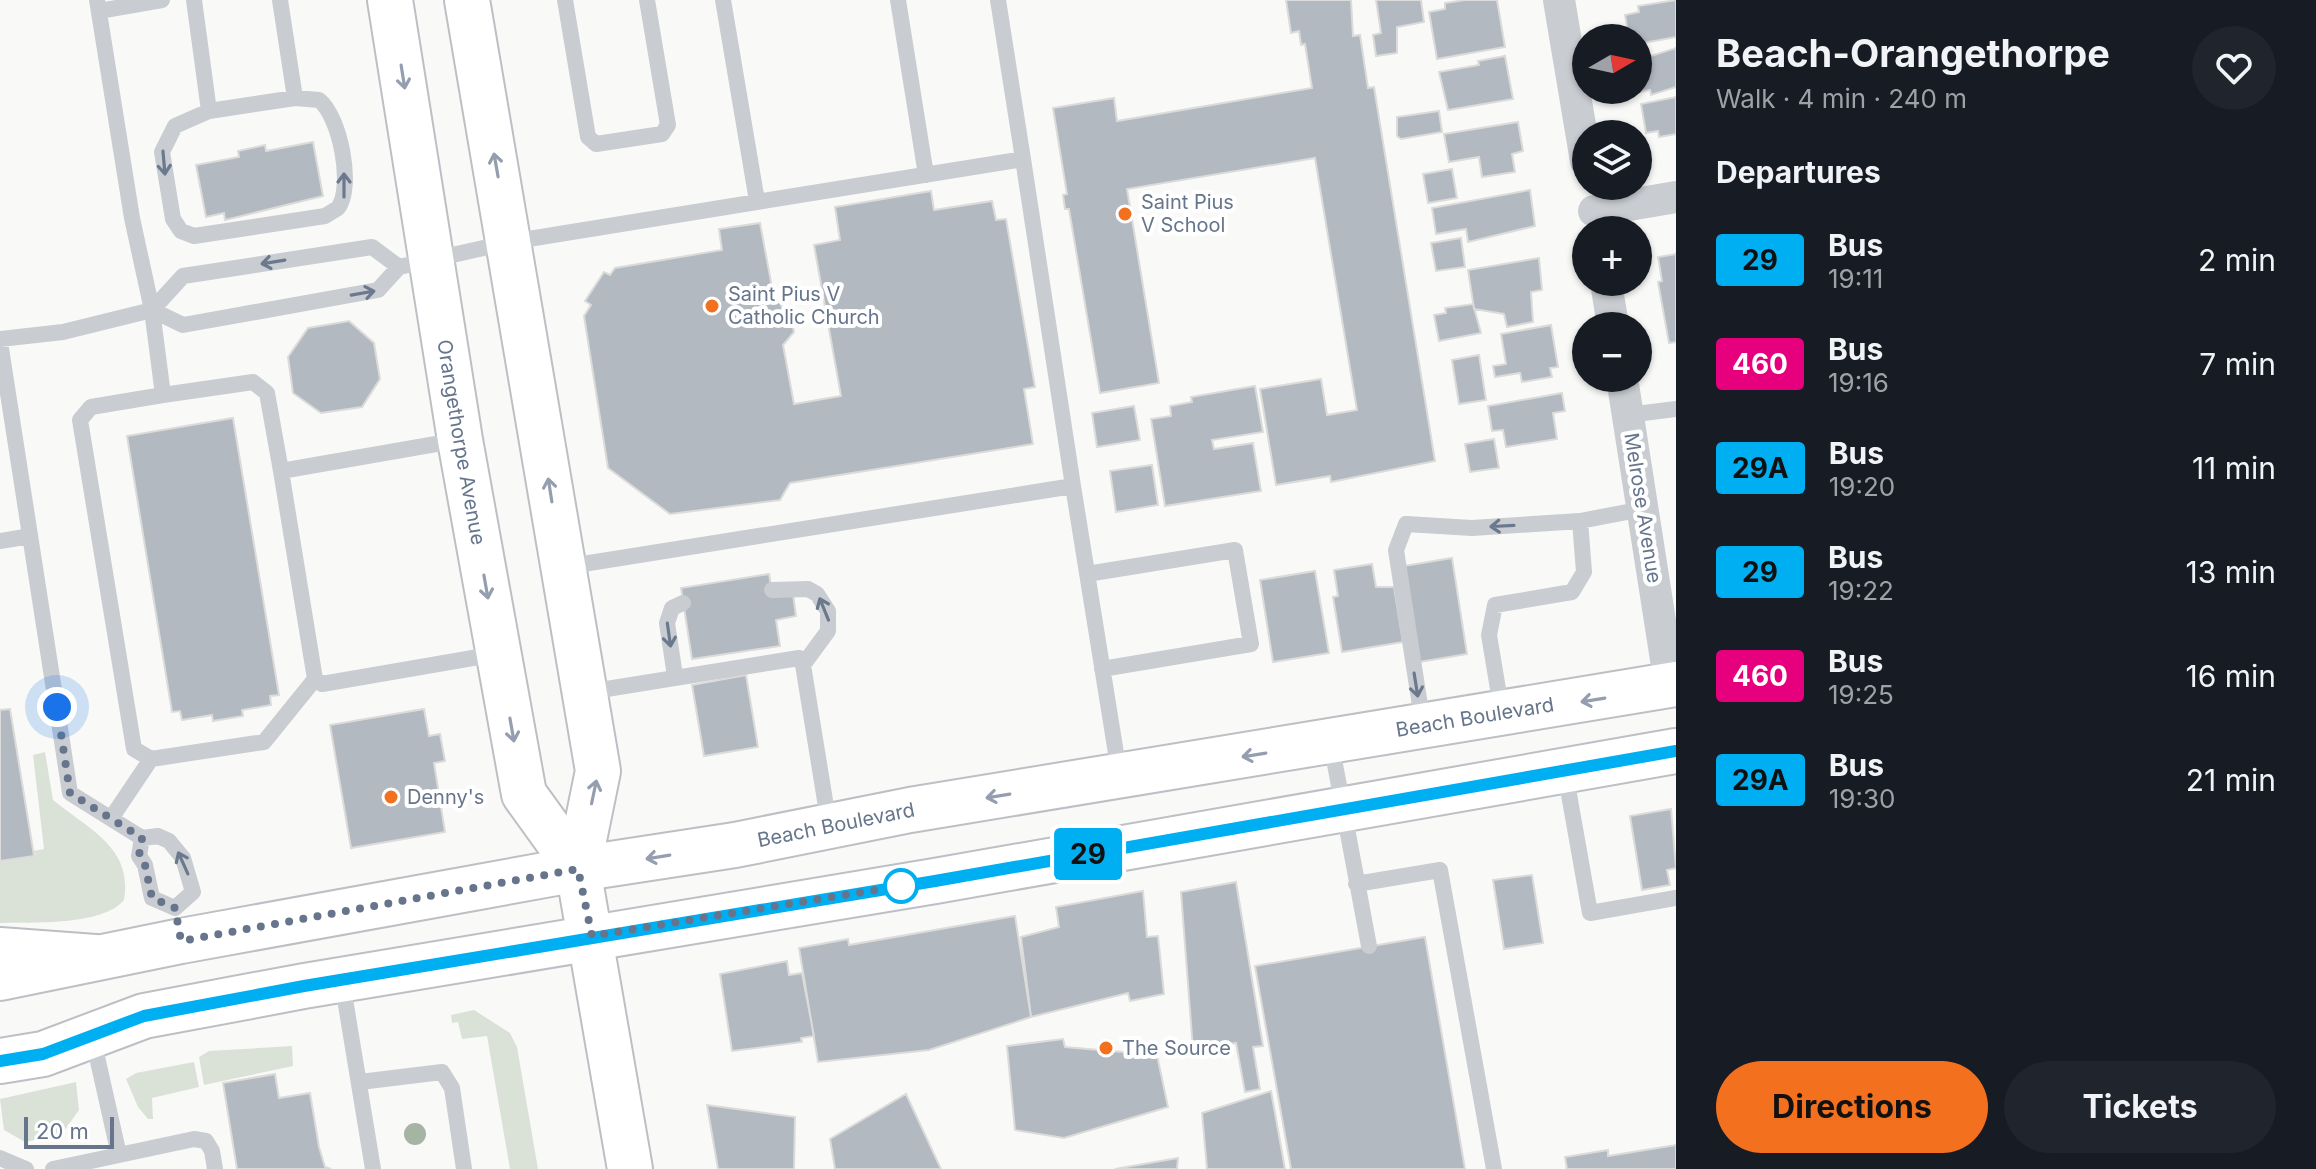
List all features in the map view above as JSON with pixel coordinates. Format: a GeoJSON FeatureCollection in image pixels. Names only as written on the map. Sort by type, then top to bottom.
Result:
{"type":"FeatureCollection","features":[{"type":"Feature","properties":{"kind":"main road","name":"Orangethorpe Avenue"},"geometry":{"type":"LineString","coordinates":[[390,0],[416,264],[460,440],[524,794],[578,869]]}},
{"type":"Feature","properties":{"kind":"main road","name":"Orangethorpe Avenue"},"geometry":{"type":"LineString","coordinates":[[467,0],[598,771],[578,869],[630,1169]]}},
{"type":"Feature","properties":{"kind":"main road","name":"Beach Boulevard"},"geometry":{"type":"LineString","coordinates":[[0,978],[95,957],[178,924],[578,869],[1673,685]]}},
{"type":"Feature","properties":{"kind":"main road"},"geometry":{"type":"LineString","coordinates":[[0,1061],[43,1054],[144,1016],[342,979],[935,881],[1676,751]]}},
{"type":"Feature","properties":{"kind":"main road"},"geometry":{"type":"LineString","coordinates":[[0,950],[95,957]]}},
{"type":"Feature","properties":{"kind":"street"},"geometry":{"type":"LineString","coordinates":[[1559,0],[1579,120]]}},
{"type":"Feature","properties":{"kind":"street"},"geometry":{"type":"LineString","coordinates":[[1594,209],[1676,197]]}},
{"type":"Feature","properties":{"kind":"street","name":"Melrose Avenue"},"geometry":{"type":"LineString","coordinates":[[1624,392],[1673,685]]}},
{"type":"Feature","properties":{"kind":"lane"},"geometry":{"type":"LineString","coordinates":[[162,0],[98,6],[132,218],[152,310],[163,395]]}},
{"type":"Feature","properties":{"kind":"lane"},"geometry":{"type":"LineString","coordinates":[[194,0],[209,111]]}},
{"type":"Feature","properties":{"kind":"lane"},"geometry":{"type":"LineString","coordinates":[[280,0],[295,98]]}},
{"type":"Feature","properties":{"kind":"lane"},"geometry":{"type":"LineString","coordinates":[[565,0],[588,137],[596,144],[662,134],[668,125],[647,0]]}},
{"type":"Feature","properties":{"kind":"lane"},"geometry":{"type":"LineString","coordinates":[[723,0],[757,201]]}},
{"type":"Feature","properties":{"kind":"lane"},"geometry":{"type":"LineString","coordinates":[[898,0],[926,175]]}},
{"type":"Feature","properties":{"kind":"lane"},"geometry":{"type":"LineString","coordinates":[[998,0],[1119,777]]}},
{"type":"Feature","properties":{"kind":"lane"},"geometry":{"type":"LineString","coordinates":[[295,98],[319,100],[334,118],[347,185],[342,203],[325,216],[194,236],[181,231],[173,219],[162,152],[175,126],[209,111],[295,98]]}},
{"type":"Feature","properties":{"kind":"lane"},"geometry":{"type":"LineString","coordinates":[[152,310],[183,325],[378,290],[416,264],[510,242],[1023,159]]}},
{"type":"Feature","properties":{"kind":"lane"},"geometry":{"type":"LineString","coordinates":[[142,838],[139,856],[145,865],[152,898],[178,924],[193,892],[183,858],[169,841],[158,836],[142,838],[70,793],[0,341],[63,332],[152,310],[183,276],[372,247],[416,264]]}},
{"type":"Feature","properties":{"kind":"lane"},"geometry":{"type":"LineString","coordinates":[[315,679],[264,742],[151,759],[134,749],[80,420],[91,407],[253,382],[267,393],[315,679],[322,684],[498,654]]}},
{"type":"Feature","properties":{"kind":"lane"},"geometry":{"type":"LineString","coordinates":[[1628,415],[1676,409]]}},
{"type":"Feature","properties":{"kind":"lane"},"geometry":{"type":"LineString","coordinates":[[281,471],[460,440]]}},
{"type":"Feature","properties":{"kind":"lane"},"geometry":{"type":"LineString","coordinates":[[563,567],[1073,486]]}},
{"type":"Feature","properties":{"kind":"lane"},"geometry":{"type":"LineString","coordinates":[[1423,727],[1396,550],[1406,524],[1472,528],[1580,521],[1643,509]]}},
{"type":"Feature","properties":{"kind":"lane"},"geometry":{"type":"LineString","coordinates":[[1502,715],[1489,635],[1495,605],[1572,592],[1584,572],[1580,521]]}},
{"type":"Feature","properties":{"kind":"lane"},"geometry":{"type":"LineString","coordinates":[[0,541],[30,536]]}},
{"type":"Feature","properties":{"kind":"lane"},"geometry":{"type":"LineString","coordinates":[[1087,574],[1235,550],[1251,644],[1102,669]]}},
{"type":"Feature","properties":{"kind":"lane"},"geometry":{"type":"LineString","coordinates":[[772,590],[808,589],[817,594],[828,611],[828,631],[803,665]]}},
{"type":"Feature","properties":{"kind":"lane"},"geometry":{"type":"LineString","coordinates":[[675,676],[667,623],[672,608],[683,603]]}},
{"type":"Feature","properties":{"kind":"lane"},"geometry":{"type":"LineString","coordinates":[[584,692],[799,658],[803,665],[829,827]]}},
{"type":"Feature","properties":{"kind":"lane"},"geometry":{"type":"LineString","coordinates":[[1331,742],[1369,946]]}},
{"type":"Feature","properties":{"kind":"lane"},"geometry":{"type":"LineString","coordinates":[[112,817],[151,759]]}},
{"type":"Feature","properties":{"kind":"lane"},"geometry":{"type":"LineString","coordinates":[[1565,770],[1590,913],[1676,898]]}},
{"type":"Feature","properties":{"kind":"lane"},"geometry":{"type":"LineString","coordinates":[[1356,884],[1440,870],[1494,1169]]}},
{"type":"Feature","properties":{"kind":"lane"},"geometry":{"type":"LineString","coordinates":[[342,979],[373,1169]]}},
{"type":"Feature","properties":{"kind":"lane"},"geometry":{"type":"LineString","coordinates":[[92,1036],[119,1155]]}},
{"type":"Feature","properties":{"kind":"lane"},"geometry":{"type":"LineString","coordinates":[[360,1082],[442,1072],[452,1088],[464,1169]]}},
{"type":"Feature","properties":{"kind":"lane"},"geometry":{"type":"LineString","coordinates":[[53,1169],[194,1139],[206,1141],[212,1151],[215,1169]]}},
{"type":"Feature","properties":{"kind":"lane"},"geometry":{"type":"LineString","coordinates":[[0,1158],[26,1169]]}},
{"type":"Feature","properties":{"kind":"shaded area"},"geometry":{"type":"Polygon","coordinates":[[[45,752],[53,800],[94,831],[115,853],[125,882],[124,900],[114,908],[84,918],[0,923],[0,861],[36,855],[33,851],[44,849],[33,755],[45,752]]]}},
{"type":"Feature","properties":{"kind":"shaded area"},"geometry":{"type":"Polygon","coordinates":[[[474,1010],[510,1033],[517,1047],[538,1169],[510,1169],[487,1036],[462,1039],[458,1022],[452,1023],[451,1015],[474,1010]]]}},
{"type":"Feature","properties":{"kind":"shaded area"},"geometry":{"type":"Polygon","coordinates":[[[292,1046],[293,1066],[204,1085],[199,1057],[209,1051],[292,1046]]]}},
{"type":"Feature","properties":{"kind":"shaded area"},"geometry":{"type":"Polygon","coordinates":[[[194,1062],[199,1087],[152,1098],[153,1119],[148,1119],[138,1107],[126,1079],[136,1073],[194,1062]]]}},
{"type":"Feature","properties":{"kind":"shaded area"},"geometry":{"type":"Polygon","coordinates":[[[76,1082],[79,1110],[62,1134],[25,1142],[4,1130],[0,1099],[76,1082]]]}},
{"type":"Feature","properties":{"kind":"building"},"geometry":{"type":"Polygon","coordinates":[[[1286,0],[1351,0],[1353,36],[1360,35],[1368,88],[1374,87],[1435,461],[1331,482],[1330,476],[1276,485],[1260,389],[1321,379],[1327,415],[1357,410],[1315,158],[1127,189],[1159,383],[1100,393],[1069,209],[1065,209],[1063,195],[1067,194],[1053,108],[1114,98],[1117,121],[1312,88],[1305,44],[1301,45],[1299,31],[1291,33],[1286,0]]]}},
{"type":"Feature","properties":{"kind":"building"},"geometry":{"type":"Polygon","coordinates":[[[1376,0],[1421,0],[1424,22],[1397,27],[1397,53],[1376,56],[1373,35],[1381,33],[1376,0]]]}},
{"type":"Feature","properties":{"kind":"building"},"geometry":{"type":"Polygon","coordinates":[[[1497,0],[1505,47],[1437,59],[1429,12],[1445,9],[1445,3],[1497,0]]]}},
{"type":"Feature","properties":{"kind":"building"},"geometry":{"type":"Polygon","coordinates":[[[1676,0],[1676,37],[1652,41],[1652,24],[1627,24],[1625,15],[1639,12],[1638,6],[1676,0]]]}},
{"type":"Feature","properties":{"kind":"building"},"geometry":{"type":"Polygon","coordinates":[[[1676,48],[1676,87],[1652,95],[1652,56],[1676,48]]]}},
{"type":"Feature","properties":{"kind":"building"},"geometry":{"type":"Polygon","coordinates":[[[1505,56],[1513,99],[1448,110],[1439,72],[1479,65],[1478,61],[1505,56]]]}},
{"type":"Feature","properties":{"kind":"building"},"geometry":{"type":"Polygon","coordinates":[[[1676,97],[1676,134],[1659,137],[1658,131],[1652,132],[1652,120],[1644,120],[1641,104],[1676,97]]]}},
{"type":"Feature","properties":{"kind":"building"},"geometry":{"type":"Polygon","coordinates":[[[1439,111],[1442,132],[1401,139],[1397,136],[1397,117],[1439,111]]]}},
{"type":"Feature","properties":{"kind":"building"},"geometry":{"type":"Polygon","coordinates":[[[1518,122],[1523,151],[1512,154],[1515,172],[1482,177],[1479,157],[1449,162],[1444,134],[1518,122]]]}},
{"type":"Feature","properties":{"kind":"building"},"geometry":{"type":"Polygon","coordinates":[[[313,142],[323,196],[225,220],[224,213],[206,217],[196,165],[239,157],[238,151],[265,145],[266,151],[313,142]]]}},
{"type":"Feature","properties":{"kind":"building"},"geometry":{"type":"Polygon","coordinates":[[[1452,169],[1457,198],[1428,203],[1423,174],[1452,169]]]}},
{"type":"Feature","properties":{"kind":"building"},"geometry":{"type":"Polygon","coordinates":[[[1530,190],[1535,226],[1468,242],[1466,229],[1436,234],[1432,208],[1530,190]]]}},
{"type":"Feature","properties":{"kind":"building"},"geometry":{"type":"Polygon","coordinates":[[[931,191],[934,210],[992,201],[996,220],[1006,219],[1035,387],[1024,389],[1033,444],[790,483],[780,500],[670,514],[608,468],[584,316],[591,305],[585,301],[604,272],[610,275],[615,268],[722,250],[719,229],[760,223],[774,298],[781,304],[784,317],[792,321],[794,332],[783,345],[794,404],[841,396],[814,245],[840,240],[835,207],[931,191]]]}},
{"type":"Feature","properties":{"kind":"building"},"geometry":{"type":"Polygon","coordinates":[[[1461,238],[1465,267],[1436,271],[1431,243],[1461,238]]]}},
{"type":"Feature","properties":{"kind":"building"},"geometry":{"type":"Polygon","coordinates":[[[1676,254],[1676,342],[1669,343],[1658,282],[1662,281],[1658,257],[1676,254]]]}},
{"type":"Feature","properties":{"kind":"building"},"geometry":{"type":"Polygon","coordinates":[[[1539,258],[1542,290],[1531,292],[1533,322],[1507,327],[1504,314],[1474,309],[1468,270],[1539,258]]]}},
{"type":"Feature","properties":{"kind":"building"},"geometry":{"type":"Polygon","coordinates":[[[1473,304],[1481,333],[1439,341],[1434,315],[1446,313],[1445,308],[1473,304]]]}},
{"type":"Feature","properties":{"kind":"building"},"geometry":{"type":"Polygon","coordinates":[[[349,321],[374,343],[380,379],[362,407],[321,413],[293,393],[288,357],[308,328],[349,321]]]}},
{"type":"Feature","properties":{"kind":"building"},"geometry":{"type":"Polygon","coordinates":[[[1551,325],[1558,367],[1550,368],[1552,377],[1522,382],[1520,373],[1495,377],[1493,366],[1506,364],[1501,334],[1551,325]]]}},
{"type":"Feature","properties":{"kind":"building"},"geometry":{"type":"Polygon","coordinates":[[[1479,355],[1486,400],[1459,404],[1452,360],[1479,355]]]}},
{"type":"Feature","properties":{"kind":"building"},"geometry":{"type":"Polygon","coordinates":[[[1255,386],[1263,432],[1212,440],[1214,449],[1253,443],[1261,491],[1165,506],[1151,419],[1171,416],[1170,406],[1192,402],[1191,397],[1255,386]]]}},
{"type":"Feature","properties":{"kind":"building"},"geometry":{"type":"Polygon","coordinates":[[[1562,393],[1565,411],[1553,413],[1557,439],[1506,447],[1503,430],[1492,431],[1488,406],[1562,393]]]}},
{"type":"Feature","properties":{"kind":"building"},"geometry":{"type":"Polygon","coordinates":[[[1134,406],[1140,440],[1097,447],[1092,413],[1134,406]]]}},
{"type":"Feature","properties":{"kind":"building"},"geometry":{"type":"Polygon","coordinates":[[[233,418],[279,695],[270,696],[271,705],[242,710],[243,716],[213,721],[212,715],[182,720],[180,711],[172,712],[127,436],[233,418]]]}},
{"type":"Feature","properties":{"kind":"building"},"geometry":{"type":"Polygon","coordinates":[[[1494,439],[1499,468],[1470,472],[1465,444],[1494,439]]]}},
{"type":"Feature","properties":{"kind":"building"},"geometry":{"type":"Polygon","coordinates":[[[1152,465],[1158,505],[1116,512],[1110,471],[1152,465]]]}},
{"type":"Feature","properties":{"kind":"building"},"geometry":{"type":"Polygon","coordinates":[[[1452,558],[1467,654],[1419,662],[1404,566],[1452,558]]]}},
{"type":"Feature","properties":{"kind":"building"},"geometry":{"type":"Polygon","coordinates":[[[1372,564],[1376,587],[1394,587],[1403,642],[1342,652],[1333,597],[1338,596],[1334,570],[1372,564]]]}},
{"type":"Feature","properties":{"kind":"building"},"geometry":{"type":"Polygon","coordinates":[[[1315,571],[1329,653],[1273,662],[1260,580],[1315,571]]]}},
{"type":"Feature","properties":{"kind":"building"},"geometry":{"type":"Polygon","coordinates":[[[769,574],[773,597],[793,594],[796,616],[776,620],[780,646],[692,659],[681,588],[769,574]]]}},
{"type":"Feature","properties":{"kind":"building"},"geometry":{"type":"Polygon","coordinates":[[[746,675],[758,747],[704,756],[692,685],[746,675]]]}},
{"type":"Feature","properties":{"kind":"building"},"geometry":{"type":"Polygon","coordinates":[[[10,709],[34,856],[0,861],[0,710],[10,709]]]}},
{"type":"Feature","properties":{"kind":"building","name":"Denny's"},"geometry":{"type":"Polygon","coordinates":[[[424,709],[429,736],[440,734],[445,761],[434,763],[445,832],[351,848],[330,725],[424,709]]]}},
{"type":"Feature","properties":{"kind":"building"},"geometry":{"type":"Polygon","coordinates":[[[1671,809],[1676,868],[1667,870],[1670,885],[1642,890],[1630,816],[1671,809]]]}},
{"type":"Feature","properties":{"kind":"building"},"geometry":{"type":"Polygon","coordinates":[[[1532,875],[1543,943],[1504,949],[1493,880],[1532,875]]]}},
{"type":"Feature","properties":{"kind":"building"},"geometry":{"type":"Polygon","coordinates":[[[1236,882],[1263,1046],[1253,1047],[1260,1089],[1245,1092],[1236,1043],[1193,1050],[1181,892],[1236,882]]]}},
{"type":"Feature","properties":{"kind":"building"},"geometry":{"type":"Polygon","coordinates":[[[1143,891],[1147,937],[1158,936],[1164,994],[1130,1001],[1128,993],[1031,1017],[1021,937],[1059,927],[1056,907],[1143,891]]]}},
{"type":"Feature","properties":{"kind":"building"},"geometry":{"type":"Polygon","coordinates":[[[1015,916],[1031,1017],[929,1050],[818,1062],[799,948],[848,939],[849,945],[1015,916]]]}},
{"type":"Feature","properties":{"kind":"building"},"geometry":{"type":"Polygon","coordinates":[[[1425,937],[1465,1169],[1291,1169],[1255,966],[1425,937]]]}},
{"type":"Feature","properties":{"kind":"building"},"geometry":{"type":"Polygon","coordinates":[[[787,961],[789,975],[802,973],[814,1036],[801,1038],[802,1042],[732,1051],[720,974],[787,961]]]}},
{"type":"Feature","properties":{"kind":"building"},"geometry":{"type":"Polygon","coordinates":[[[1063,1039],[1065,1047],[1157,1055],[1168,1107],[1064,1138],[1015,1130],[1007,1046],[1063,1039]]]}},
{"type":"Feature","properties":{"kind":"building"},"geometry":{"type":"Polygon","coordinates":[[[275,1074],[279,1098],[310,1093],[319,1147],[325,1167],[331,1169],[237,1169],[223,1083],[275,1074]]]}},
{"type":"Feature","properties":{"kind":"building"},"geometry":{"type":"Polygon","coordinates":[[[1271,1091],[1285,1169],[1207,1169],[1202,1113],[1271,1091]]]}},
{"type":"Feature","properties":{"kind":"building"},"geometry":{"type":"Polygon","coordinates":[[[906,1094],[941,1169],[835,1169],[830,1139],[906,1094]]]}},
{"type":"Feature","properties":{"kind":"building"},"geometry":{"type":"Polygon","coordinates":[[[707,1105],[795,1117],[794,1169],[718,1169],[707,1105]]]}},
{"type":"Feature","properties":{"kind":"building"},"geometry":{"type":"Polygon","coordinates":[[[1676,1145],[1676,1169],[1567,1169],[1565,1157],[1608,1150],[1608,1156],[1676,1145]]]}},
{"type":"Feature","properties":{"kind":"building"},"geometry":{"type":"Polygon","coordinates":[[[1178,1158],[1177,1169],[1115,1169],[1178,1158]]]}},
{"type":"Feature","properties":{"kind":"bus line","name":"29"},"geometry":{"type":"LineString","coordinates":[[0,1061],[43,1054],[144,1016],[304,986],[935,881],[1676,751]]}},
{"type":"Feature","properties":{"kind":"place","name":"Saint Pius V School"},"geometry":{"type":"Point","coordinates":[1125,214]}},
{"type":"Feature","properties":{"kind":"place","name":"Saint Pius V Catholic Church"},"geometry":{"type":"Point","coordinates":[712,306]}},
{"type":"Feature","properties":{"kind":"place","name":"Denny's"},"geometry":{"type":"Point","coordinates":[391,797]}},
{"type":"Feature","properties":{"kind":"place","name":"The Source"},"geometry":{"type":"Point","coordinates":[1106,1048]}},
{"type":"Feature","properties":{"kind":"route"},"geometry":{"type":"LineString","coordinates":[[57,707],[70,793],[142,838],[139,856],[145,865],[152,898],[175,908],[181,941],[578,869],[592,936],[906,885],[901,886]]}}]}
